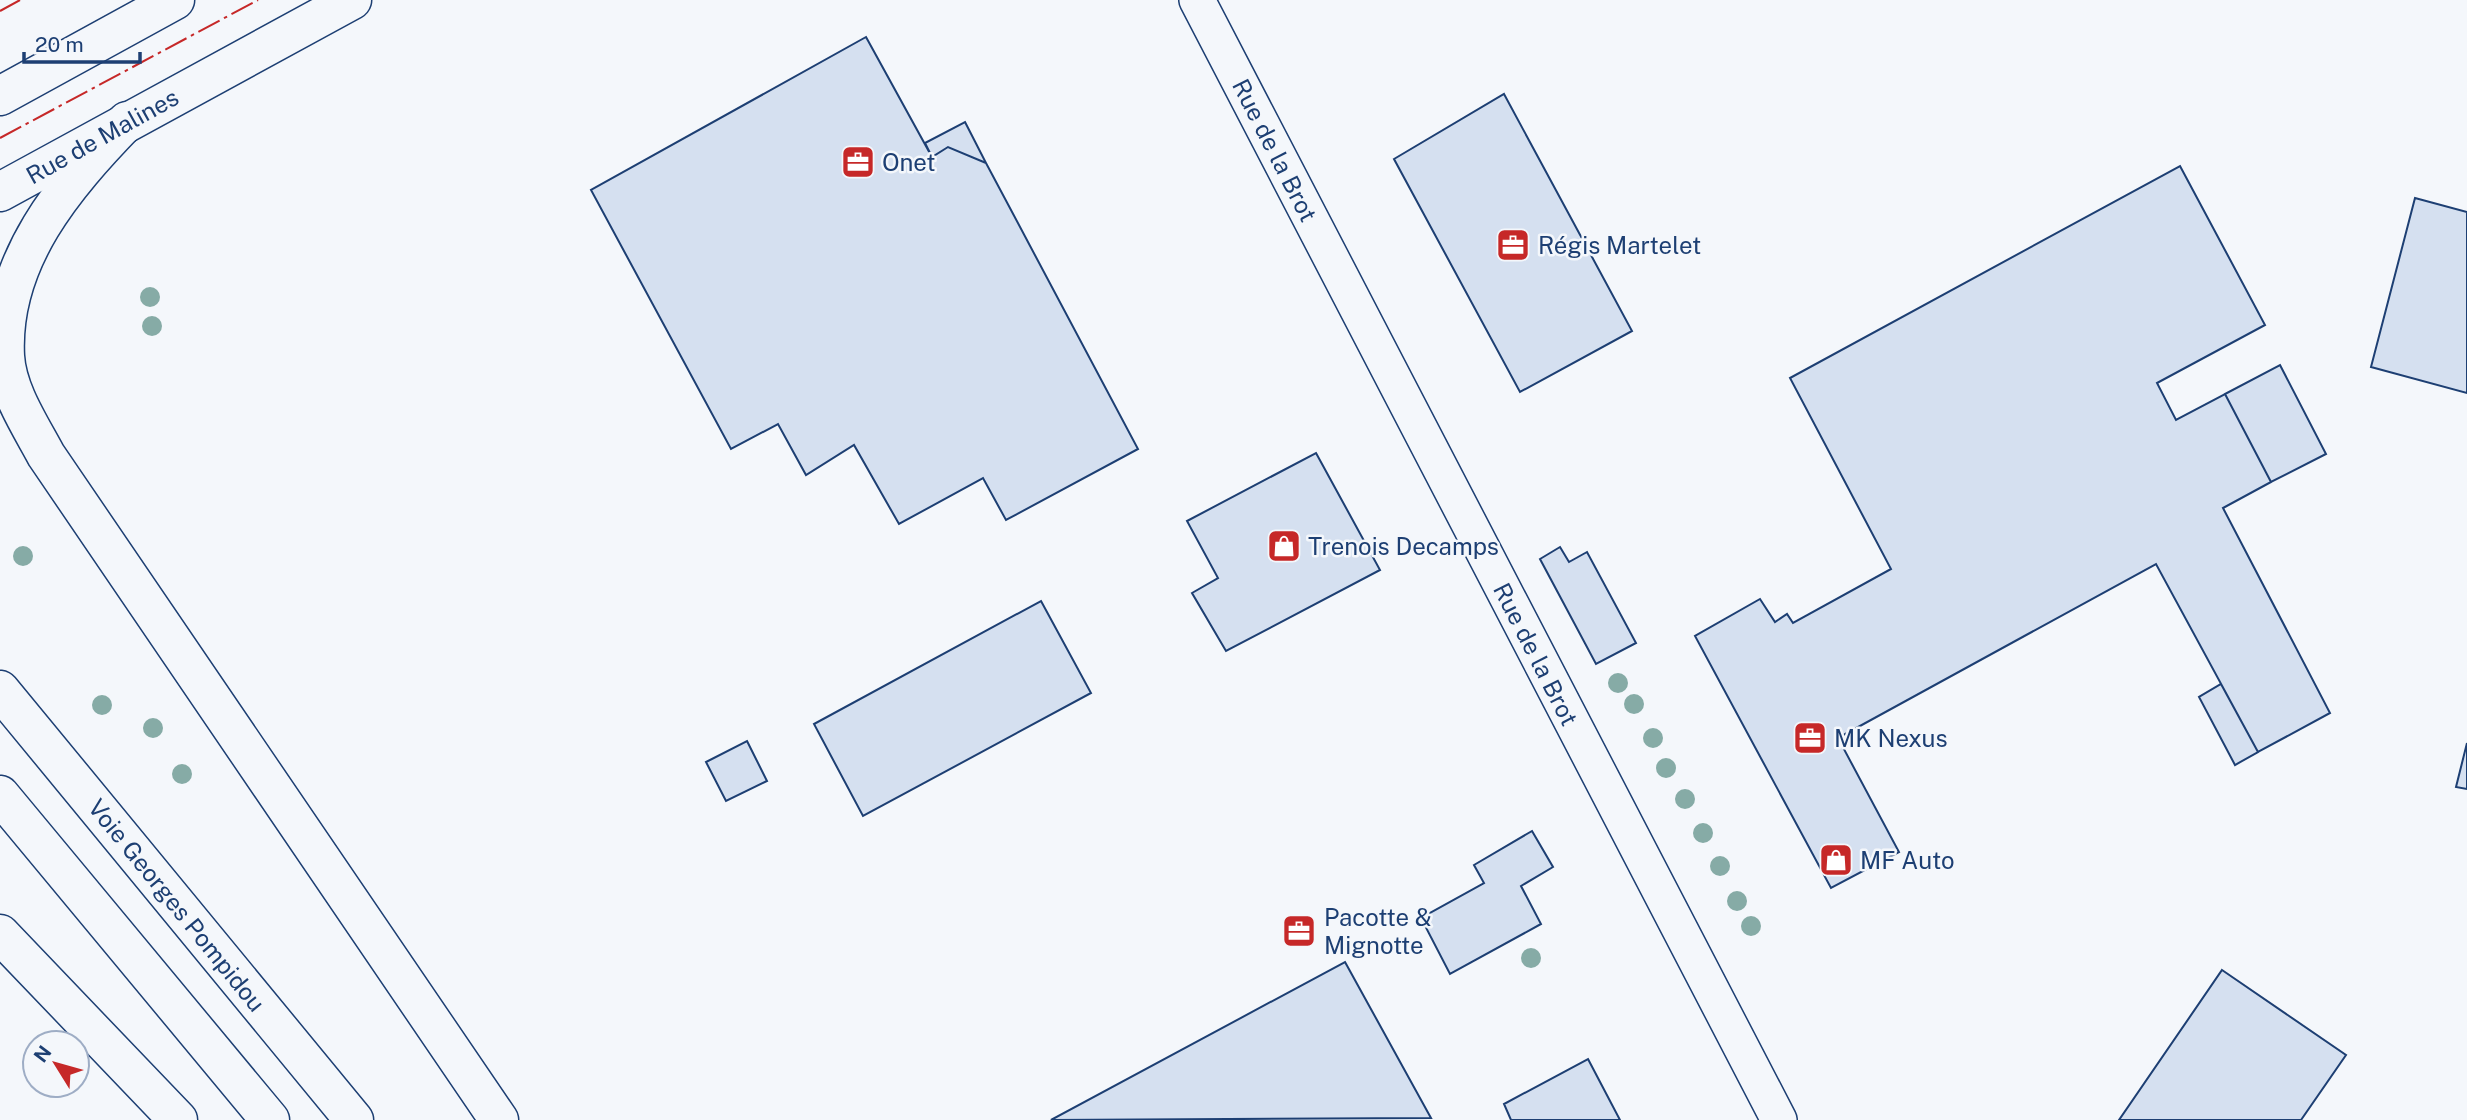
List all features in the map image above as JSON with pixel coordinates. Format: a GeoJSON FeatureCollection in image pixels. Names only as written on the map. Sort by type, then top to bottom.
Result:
{"type":"FeatureCollection","features":[{"type":"Feature","properties":{"kind":"main road"},"geometry":{"type":"LineString","coordinates":[[0,96],[175,0]]}},
{"type":"Feature","properties":{"kind":"main road","name":"Rue de Malines"},"geometry":{"type":"LineString","coordinates":[[0,192],[352,0]]}},
{"type":"Feature","properties":{"kind":"main road"},"geometry":{"type":"LineString","coordinates":[[127,121],[77,173],[50,210],[22,261],[7,318],[5,358],[20,407],[46,454],[499,1120]]}},
{"type":"Feature","properties":{"kind":"main road","name":"Voie Georges Pompidou"},"geometry":{"type":"LineString","coordinates":[[0,690],[354,1120]]}},
{"type":"Feature","properties":{"kind":"main road"},"geometry":{"type":"LineString","coordinates":[[0,795],[270,1120]]}},
{"type":"Feature","properties":{"kind":"main road"},"geometry":{"type":"LineString","coordinates":[[0,934],[178,1120]]}},
{"type":"Feature","properties":{"kind":"street","name":"Rue de la Brot"},"geometry":{"type":"LineString","coordinates":[[1197,0],[1779,1120]]}},
{"type":"Feature","properties":{"kind":"building"},"geometry":{"type":"Polygon","coordinates":[[[866,37],[932,157],[948,147],[986,163],[1138,449],[1006,520],[983,478],[899,524],[854,445],[806,475],[778,424],[731,449],[591,190],[866,37]]]}},
{"type":"Feature","properties":{"kind":"building","name":"Régis Martelet"},"geometry":{"type":"Polygon","coordinates":[[[1504,94],[1632,331],[1520,392],[1394,159],[1504,94]]]}},
{"type":"Feature","properties":{"kind":"building"},"geometry":{"type":"Polygon","coordinates":[[[965,122],[986,163],[948,147],[932,157],[925,143],[965,122]]]}},
{"type":"Feature","properties":{"kind":"building"},"geometry":{"type":"Polygon","coordinates":[[[2180,166],[2265,325],[2157,383],[2176,420],[2225,394],[2271,482],[2223,508],[2330,713],[2258,752],[2156,564],[1838,738],[1899,852],[1831,888],[1695,636],[1760,599],[1775,622],[1787,614],[1793,623],[1891,569],[1790,378],[2180,166]]]}},
{"type":"Feature","properties":{"kind":"building"},"geometry":{"type":"Polygon","coordinates":[[[2415,198],[2467,212],[2467,393],[2371,367],[2415,198]]]}},
{"type":"Feature","properties":{"kind":"building"},"geometry":{"type":"Polygon","coordinates":[[[2280,365],[2326,454],[2271,482],[2225,394],[2280,365]]]}},
{"type":"Feature","properties":{"kind":"building","name":"Trenois Decamps"},"geometry":{"type":"Polygon","coordinates":[[[1316,453],[1380,570],[1226,651],[1192,593],[1218,578],[1187,521],[1316,453]]]}},
{"type":"Feature","properties":{"kind":"building"},"geometry":{"type":"Polygon","coordinates":[[[1560,547],[1569,562],[1587,552],[1636,643],[1596,664],[1540,559],[1560,547]]]}},
{"type":"Feature","properties":{"kind":"building"},"geometry":{"type":"Polygon","coordinates":[[[1041,601],[1091,693],[863,816],[814,724],[1041,601]]]}},
{"type":"Feature","properties":{"kind":"building"},"geometry":{"type":"Polygon","coordinates":[[[2221,684],[2258,752],[2235,765],[2199,697],[2221,684]]]}},
{"type":"Feature","properties":{"kind":"building"},"geometry":{"type":"Polygon","coordinates":[[[747,741],[767,781],[726,801],[706,762],[747,741]]]}},
{"type":"Feature","properties":{"kind":"building"},"geometry":{"type":"Polygon","coordinates":[[[2467,743],[2467,789],[2456,787],[2467,743]]]}},
{"type":"Feature","properties":{"kind":"building"},"geometry":{"type":"Polygon","coordinates":[[[1532,831],[1553,867],[1521,886],[1541,924],[1450,974],[1421,918],[1484,883],[1474,865],[1532,831]]]}},
{"type":"Feature","properties":{"kind":"building"},"geometry":{"type":"Polygon","coordinates":[[[1345,962],[1431,1118],[1051,1120],[1345,962]]]}},
{"type":"Feature","properties":{"kind":"building"},"geometry":{"type":"Polygon","coordinates":[[[2222,970],[2346,1055],[2301,1120],[2119,1120],[2222,970]]]}},
{"type":"Feature","properties":{"kind":"building"},"geometry":{"type":"Polygon","coordinates":[[[1588,1059],[1620,1120],[1511,1120],[1504,1104],[1588,1059]]]}},
{"type":"Feature","properties":{"kind":"power"},"geometry":{"type":"LineString","coordinates":[[0,11],[20,0]]}},
{"type":"Feature","properties":{"kind":"power"},"geometry":{"type":"LineString","coordinates":[[0,138],[258,0]]}},
{"type":"Feature","properties":{"kind":"place","name":"Onet"},"geometry":{"type":"Point","coordinates":[858,162]}},
{"type":"Feature","properties":{"kind":"place","name":"Régis Martelet"},"geometry":{"type":"Point","coordinates":[1513,245]}},
{"type":"Feature","properties":{"kind":"place","name":"Trenois Decamps"},"geometry":{"type":"Point","coordinates":[1284,546]}},
{"type":"Feature","properties":{"kind":"place","name":"MK Nexus"},"geometry":{"type":"Point","coordinates":[1810,738]}},
{"type":"Feature","properties":{"kind":"place","name":"MF Auto"},"geometry":{"type":"Point","coordinates":[1836,860]}},
{"type":"Feature","properties":{"kind":"place","name":"Pacotte & Mignotte"},"geometry":{"type":"Point","coordinates":[1299,931]}}]}
